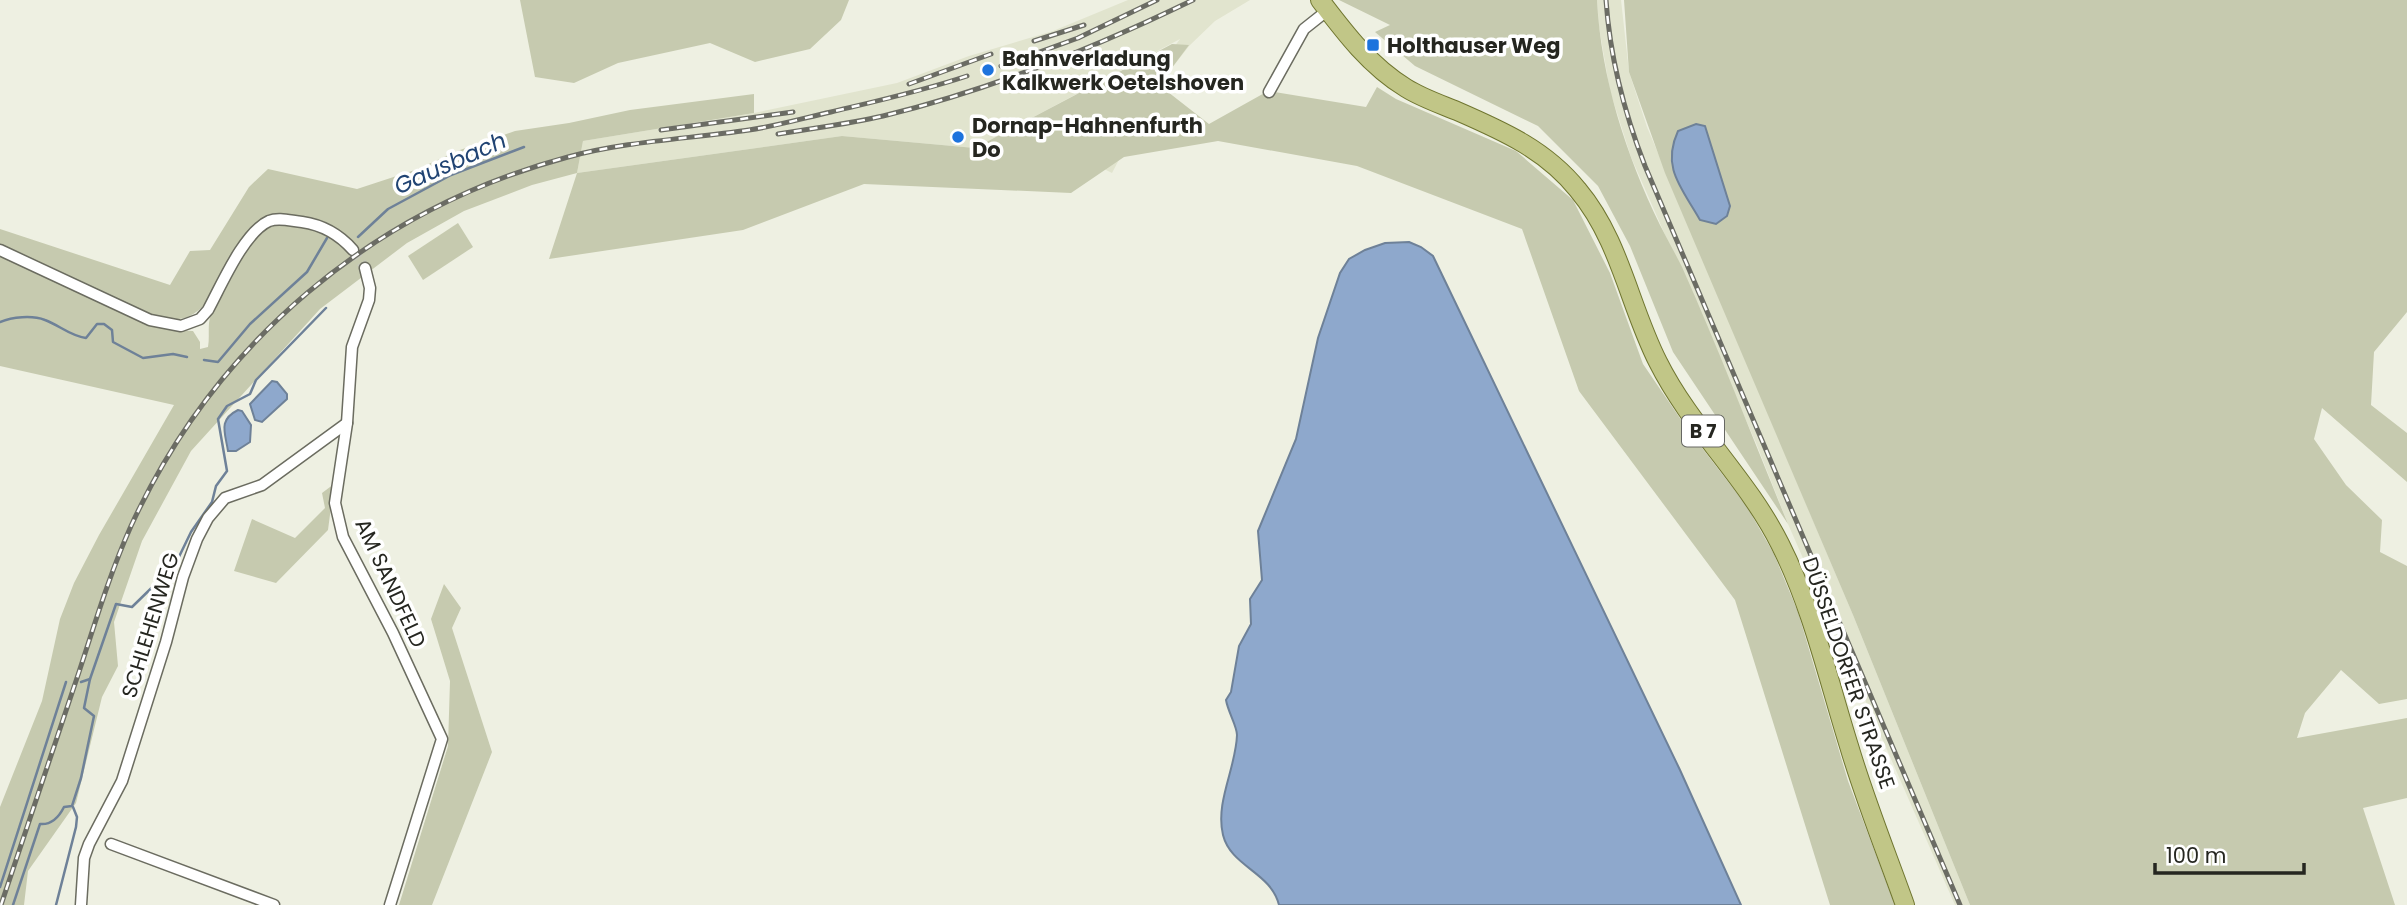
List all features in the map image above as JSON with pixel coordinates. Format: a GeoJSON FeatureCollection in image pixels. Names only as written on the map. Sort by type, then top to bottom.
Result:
{"type":"FeatureCollection","features":[{"type":"Feature","properties":{"kind":"main road","name":"DÜSSELDORFER STRASSE"},"geometry":{"type":"LineString","coordinates":[[1324,5],[1372,63],[1404,87],[1494,127],[1540,153],[1578,190],[1598,219],[1611,243],[1640,323],[1667,379],[1748,490],[1780,544],[1793,573],[1857,773],[1905,905]]}},
{"type":"Feature","properties":{"kind":"street","name":"DÜSSELDORFER STRASSE"},"geometry":{"type":"LineString","coordinates":[[1269,92],[1304,29],[1324,5]]}},
{"type":"Feature","properties":{"kind":"street"},"geometry":{"type":"LineString","coordinates":[[0,250],[150,320],[181,326],[200,319],[208,310],[251,235],[271,221],[282,219],[320,227],[334,232],[353,250]]}},
{"type":"Feature","properties":{"kind":"street","name":"AM SANDFELD"},"geometry":{"type":"LineString","coordinates":[[365,268],[370,288],[369,300],[352,347],[347,424],[335,503],[343,537],[393,633],[442,739],[390,905]]}},
{"type":"Feature","properties":{"kind":"street","name":"SCHLEHENWEG"},"geometry":{"type":"LineString","coordinates":[[81,905],[84,858],[122,780],[158,668],[183,577],[208,518],[225,498],[262,485],[347,424]]}},
{"type":"Feature","properties":{"kind":"street"},"geometry":{"type":"LineString","coordinates":[[111,844],[274,905]]}},
{"type":"Feature","properties":{"kind":"street"},"geometry":{"type":"LineString","coordinates":[[232,905],[236,892]]}},
{"type":"Feature","properties":{"kind":"shaded area"},"geometry":{"type":"Polygon","coordinates":[[[520,0],[849,0],[841,20],[810,49],[755,62],[710,43],[618,63],[574,83],[535,77],[520,0]]]}},
{"type":"Feature","properties":{"kind":"shaded area"},"geometry":{"type":"Polygon","coordinates":[[[1128,0],[1250,0],[1215,21],[1189,46],[1157,87],[1112,173],[1102,168],[1148,82],[1180,39],[975,148],[842,136],[577,173],[583,141],[754,113],[897,83],[969,56],[1053,31],[1128,0]]]}},
{"type":"Feature","properties":{"kind":"shaded area"},"geometry":{"type":"Polygon","coordinates":[[[1339,0],[1597,0],[1604,58],[1626,144],[1660,225],[1696,299],[1788,524],[1673,352],[1630,246],[1598,186],[1538,126],[1415,66],[1375,32],[1390,25],[1339,0]]]}},
{"type":"Feature","properties":{"kind":"shaded area"},"geometry":{"type":"Polygon","coordinates":[[[1597,0],[1621,0],[1629,72],[1647,127],[1853,615],[1970,905],[1955,905],[1631,157],[1610,91],[1597,0]]]}},
{"type":"Feature","properties":{"kind":"shaded area"},"geometry":{"type":"Polygon","coordinates":[[[1624,0],[2407,0],[2407,312],[2374,352],[2371,405],[2407,433],[2407,482],[2322,408],[2314,439],[2346,485],[2382,520],[2380,552],[2407,566],[2407,699],[2379,704],[2341,670],[2305,713],[2297,738],[2407,718],[2407,798],[2363,808],[2395,905],[1970,905],[1853,615],[1665,173],[1629,72],[1624,0]]]}},
{"type":"Feature","properties":{"kind":"shaded area"},"geometry":{"type":"Polygon","coordinates":[[[1172,44],[1189,45],[1159,85],[1209,124],[1268,91],[1366,107],[1377,87],[1396,99],[1516,151],[1573,200],[1610,273],[1643,364],[1686,427],[1746,505],[1774,554],[1798,612],[1848,781],[1895,905],[1830,905],[1735,600],[1579,391],[1522,229],[1357,166],[1218,141],[1124,157],[1071,193],[864,184],[743,230],[549,259],[577,173],[842,136],[975,148],[1172,44]]]}},
{"type":"Feature","properties":{"kind":"shaded area"},"geometry":{"type":"Polygon","coordinates":[[[754,94],[754,113],[583,141],[577,173],[532,185],[464,211],[407,243],[320,309],[191,451],[142,541],[114,622],[118,666],[102,697],[76,803],[28,871],[24,905],[0,905],[0,807],[42,701],[60,619],[74,583],[99,535],[174,405],[0,366],[0,253],[157,327],[193,331],[200,342],[200,349],[208,347],[211,314],[237,262],[256,238],[279,224],[274,214],[254,227],[235,252],[206,303],[189,316],[170,320],[155,318],[0,244],[0,229],[170,285],[190,251],[210,250],[249,187],[268,169],[357,189],[418,169],[457,151],[515,131],[630,110],[754,94]]]}},
{"type":"Feature","properties":{"kind":"shaded area"},"geometry":{"type":"Polygon","coordinates":[[[458,223],[473,247],[423,280],[408,256],[458,223]]]}},
{"type":"Feature","properties":{"kind":"shaded area"},"geometry":{"type":"Polygon","coordinates":[[[334,484],[328,530],[276,583],[234,571],[252,519],[295,538],[325,508],[322,493],[334,484]]]}},
{"type":"Feature","properties":{"kind":"shaded area"},"geometry":{"type":"Polygon","coordinates":[[[444,584],[461,608],[452,628],[492,752],[432,905],[399,905],[448,746],[450,681],[431,619],[444,584]]]}},
{"type":"Feature","properties":{"kind":"water"},"geometry":{"type":"Polygon","coordinates":[[[1696,124],[1705,126],[1730,206],[1727,216],[1716,224],[1700,220],[1681,188],[1673,167],[1673,144],[1678,131],[1696,124]]]}},
{"type":"Feature","properties":{"kind":"water"},"geometry":{"type":"Polygon","coordinates":[[[1409,242],[1433,256],[1680,770],[1741,905],[1279,905],[1268,885],[1227,846],[1221,823],[1222,810],[1237,735],[1226,700],[1231,692],[1239,646],[1251,624],[1250,599],[1262,580],[1258,531],[1296,439],[1318,338],[1340,273],[1349,259],[1365,250],[1385,243],[1409,242]]]}},
{"type":"Feature","properties":{"kind":"water"},"geometry":{"type":"Polygon","coordinates":[[[272,381],[277,382],[287,394],[287,399],[262,422],[255,420],[250,404],[272,381]]]}},
{"type":"Feature","properties":{"kind":"water"},"geometry":{"type":"Polygon","coordinates":[[[238,410],[242,411],[251,425],[250,442],[236,451],[228,451],[225,422],[238,410]]]}},
{"type":"Feature","properties":{"kind":"waterway","name":"Gausbach"},"geometry":{"type":"LineString","coordinates":[[358,237],[388,209],[451,175],[524,147]]}},
{"type":"Feature","properties":{"kind":"waterway"},"geometry":{"type":"LineString","coordinates":[[204,360],[218,362],[250,324],[307,272],[327,238]]}},
{"type":"Feature","properties":{"kind":"waterway","name":"Gausbach"},"geometry":{"type":"LineString","coordinates":[[13,905],[40,824],[51,822],[64,807],[72,806],[94,716],[84,708],[90,679],[116,604],[132,607],[175,565],[191,532],[212,502],[216,486],[227,471],[218,419],[227,406],[250,394],[256,380],[326,308]]}},
{"type":"Feature","properties":{"kind":"waterway"},"geometry":{"type":"LineString","coordinates":[[0,322],[22,317],[40,318],[86,338],[97,324],[104,324],[112,330],[113,342],[143,358],[173,354],[187,357]]}},
{"type":"Feature","properties":{"kind":"waterway"},"geometry":{"type":"LineString","coordinates":[[81,682],[90,679]]}},
{"type":"Feature","properties":{"kind":"waterway"},"geometry":{"type":"LineString","coordinates":[[0,887],[66,682]]}},
{"type":"Feature","properties":{"kind":"waterway"},"geometry":{"type":"LineString","coordinates":[[56,905],[76,827],[77,817],[73,807]]}},
{"type":"Feature","properties":{"kind":"tunnel"},"geometry":{"type":"LineString","coordinates":[[353,250],[365,268]]}},
{"type":"Feature","properties":{"kind":"railway"},"geometry":{"type":"LineString","coordinates":[[1001,66],[1078,38],[1157,0]]}},
{"type":"Feature","properties":{"kind":"railway"},"geometry":{"type":"LineString","coordinates":[[778,134],[870,119],[963,94],[1080,51],[1193,0]]}},
{"type":"Feature","properties":{"kind":"railway"},"geometry":{"type":"LineString","coordinates":[[1606,0],[1619,85],[1645,166],[1960,905]]}},
{"type":"Feature","properties":{"kind":"railway"},"geometry":{"type":"LineString","coordinates":[[1034,41],[1084,25]]}},
{"type":"Feature","properties":{"kind":"railway"},"geometry":{"type":"LineString","coordinates":[[909,84],[991,54]]}},
{"type":"Feature","properties":{"kind":"railway"},"geometry":{"type":"LineString","coordinates":[[1,905],[103,598],[131,526],[166,460],[207,398],[255,343],[308,292],[366,248],[429,211],[497,180],[590,152],[769,126],[899,96],[967,76]]}},
{"type":"Feature","properties":{"kind":"railway"},"geometry":{"type":"LineString","coordinates":[[661,130],[793,112]]}},
{"type":"Feature","properties":{"kind":"place","name":"Holthauser Weg"},"geometry":{"type":"Point","coordinates":[1373,45]}},
{"type":"Feature","properties":{"kind":"place","name":"Bahnverladung Kalkwerk Oetelshoven"},"geometry":{"type":"Point","coordinates":[988,70]}},
{"type":"Feature","properties":{"kind":"place","name":"Dornap-Hahnenfurth Do"},"geometry":{"type":"Point","coordinates":[958,137]}}]}
